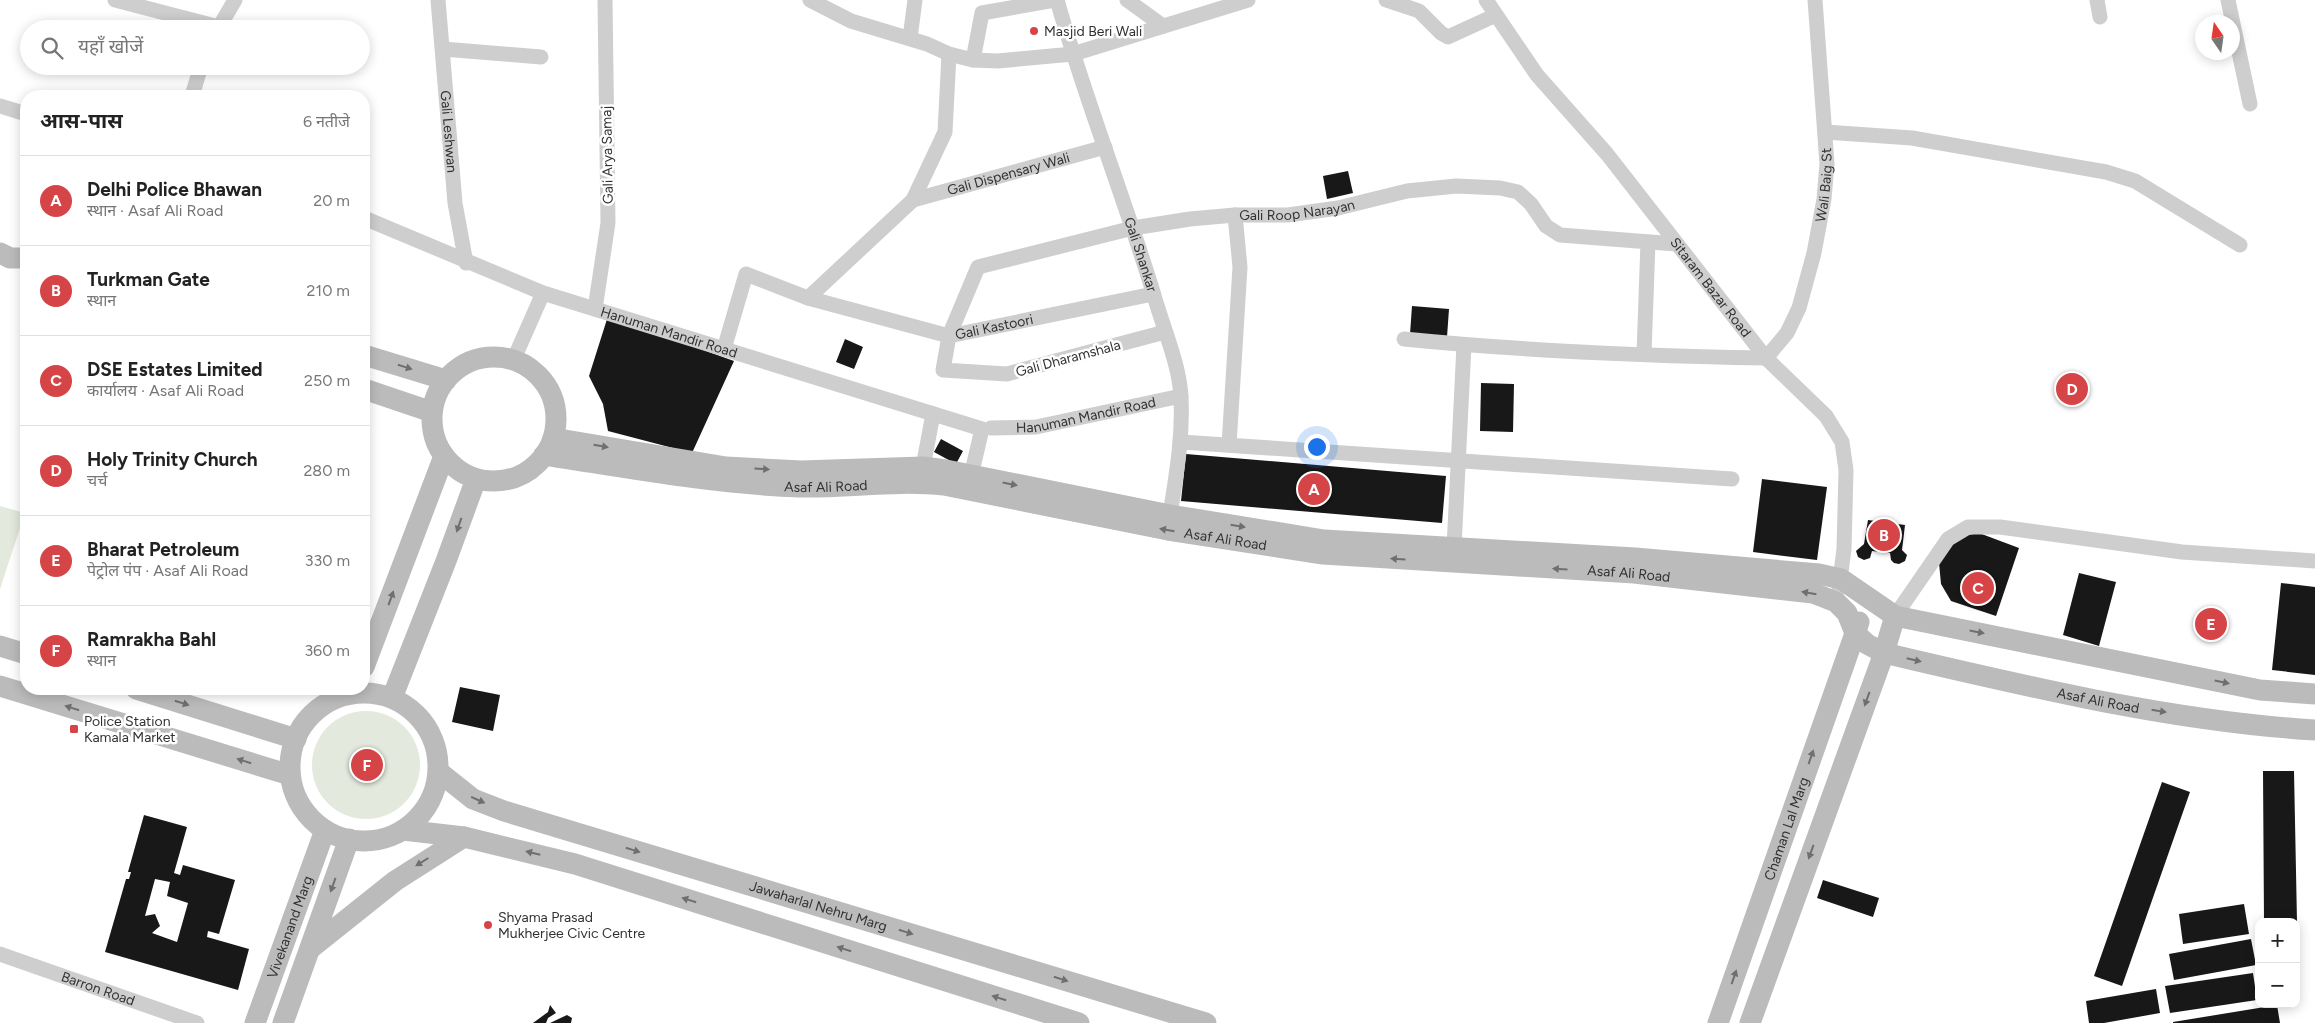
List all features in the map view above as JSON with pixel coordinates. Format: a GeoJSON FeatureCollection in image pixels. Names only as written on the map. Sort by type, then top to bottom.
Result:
{"type":"FeatureCollection","features":[{"type":"Feature","properties":{"kind":"main road"},"geometry":{"type":"LineString","coordinates":[[12,256],[20,266]]}},
{"type":"Feature","properties":{"kind":"main road"},"geometry":{"type":"LineString","coordinates":[[370,357],[446,380]]}},
{"type":"Feature","properties":{"kind":"main road"},"geometry":{"type":"LineString","coordinates":[[495,357],[513,361],[530,369],[544,383],[553,400],[556,419],[548,447],[531,469],[514,478],[495,481],[476,479],[460,472],[444,456],[437,446],[432,429],[432,412],[436,395],[446,380],[460,367],[477,360],[495,357]]}},
{"type":"Feature","properties":{"kind":"main road"},"geometry":{"type":"LineString","coordinates":[[370,391],[432,412]]}},
{"type":"Feature","properties":{"kind":"main road","name":"Asaf Ali Road"},"geometry":{"type":"LineString","coordinates":[[548,447],[726,467],[801,471],[923,468],[946,470],[1170,515],[1324,540],[1644,558],[1819,574],[1841,579],[1868,596],[1894,616],[2260,690],[2315,694]]}},
{"type":"Feature","properties":{"kind":"main road","name":"Asaf Ali Road"},"geometry":{"type":"LineString","coordinates":[[548,447],[724,482],[801,487],[923,483],[944,485],[1168,530],[1323,554],[1634,573],[1813,593],[1836,602],[1847,613],[1855,633],[1867,644],[1884,653],[2092,701],[2260,727],[2315,730]]}},
{"type":"Feature","properties":{"kind":"main road"},"geometry":{"type":"LineString","coordinates":[[370,653],[444,456]]}},
{"type":"Feature","properties":{"kind":"main road"},"geometry":{"type":"LineString","coordinates":[[392,698],[476,479]]}},
{"type":"Feature","properties":{"kind":"main road"},"geometry":{"type":"LineString","coordinates":[[1855,633],[1868,596]]}},
{"type":"Feature","properties":{"kind":"main road"},"geometry":{"type":"LineString","coordinates":[[1750,1023],[1884,653],[1894,616]]}},
{"type":"Feature","properties":{"kind":"main road","name":"Chaman Lal Marg"},"geometry":{"type":"LineString","coordinates":[[1718,1023],[1855,633]]}},
{"type":"Feature","properties":{"kind":"main road"},"geometry":{"type":"LineString","coordinates":[[0,646],[20,652]]}},
{"type":"Feature","properties":{"kind":"main road"},"geometry":{"type":"LineString","coordinates":[[0,686],[20,692]]}},
{"type":"Feature","properties":{"kind":"main road"},"geometry":{"type":"LineString","coordinates":[[344,695],[322,706],[306,721],[296,739],[291,757],[290,775],[293,788],[302,806],[314,822],[325,830],[349,839],[377,840],[403,830],[413,823],[428,805],[433,795],[439,772],[435,742],[428,728],[418,715],[392,698],[370,693]]}},
{"type":"Feature","properties":{"kind":"main road"},"geometry":{"type":"LineString","coordinates":[[29,695],[290,775]]}},
{"type":"Feature","properties":{"kind":"main road"},"geometry":{"type":"LineString","coordinates":[[155,695],[296,739]]}},
{"type":"Feature","properties":{"kind":"main road","name":"Jawaharlal Nehru Marg"},"geometry":{"type":"LineString","coordinates":[[439,772],[473,799],[504,811],[1206,1023]]}},
{"type":"Feature","properties":{"kind":"main road","name":"Vivekanand Marg"},"geometry":{"type":"LineString","coordinates":[[254,1023],[325,830]]}},
{"type":"Feature","properties":{"kind":"main road"},"geometry":{"type":"LineString","coordinates":[[403,830],[464,836],[575,864],[1079,1023]]}},
{"type":"Feature","properties":{"kind":"main road"},"geometry":{"type":"LineString","coordinates":[[309,950],[395,881],[464,836]]}},
{"type":"Feature","properties":{"kind":"main road","name":"Vivekanand Marg"},"geometry":{"type":"LineString","coordinates":[[283,1023],[349,839]]}},
{"type":"Feature","properties":{"kind":"street"},"geometry":{"type":"LineString","coordinates":[[115,0],[189,20]]}},
{"type":"Feature","properties":{"kind":"street"},"geometry":{"type":"LineString","coordinates":[[223,20],[234,0]]}},
{"type":"Feature","properties":{"kind":"street","name":"Gali Leshwan"},"geometry":{"type":"LineString","coordinates":[[438,0],[455,202],[466,263]]}},
{"type":"Feature","properties":{"kind":"street","name":"Gali Arya Samaj"},"geometry":{"type":"LineString","coordinates":[[595,309],[608,223],[605,0]]}},
{"type":"Feature","properties":{"kind":"street"},"geometry":{"type":"LineString","coordinates":[[810,0],[851,21],[910,38],[949,54],[973,60],[998,61],[1072,54],[1248,0]]}},
{"type":"Feature","properties":{"kind":"street"},"geometry":{"type":"LineString","coordinates":[[910,38],[915,0]]}},
{"type":"Feature","properties":{"kind":"street"},"geometry":{"type":"LineString","coordinates":[[973,60],[982,13],[1056,0]]}},
{"type":"Feature","properties":{"kind":"street","name":"Gali Shankar"},"geometry":{"type":"LineString","coordinates":[[1056,0],[1072,54],[1133,228],[1165,332],[1181,396],[1181,442],[1170,515]]}},
{"type":"Feature","properties":{"kind":"street"},"geometry":{"type":"LineString","coordinates":[[1127,0],[1163,26]]}},
{"type":"Feature","properties":{"kind":"street"},"geometry":{"type":"LineString","coordinates":[[1386,0],[1418,11],[1441,34],[1448,37],[1496,15]]}},
{"type":"Feature","properties":{"kind":"street","name":"Sitaram Bazar Road"},"geometry":{"type":"LineString","coordinates":[[1486,0],[1537,75],[1607,154],[1766,358],[1826,416],[1842,442],[1846,470],[1841,579],[1836,602]]}},
{"type":"Feature","properties":{"kind":"street","name":"Wali Baig St"},"geometry":{"type":"LineString","coordinates":[[1766,358],[1787,333],[1799,308],[1814,253],[1827,164],[1815,0]]}},
{"type":"Feature","properties":{"kind":"street"},"geometry":{"type":"LineString","coordinates":[[2097,0],[2100,16]]}},
{"type":"Feature","properties":{"kind":"street"},"geometry":{"type":"LineString","coordinates":[[2228,0],[2250,104]]}},
{"type":"Feature","properties":{"kind":"street"},"geometry":{"type":"LineString","coordinates":[[443,49],[541,57]]}},
{"type":"Feature","properties":{"kind":"street"},"geometry":{"type":"LineString","coordinates":[[808,298],[913,200],[945,132],[949,54]]}},
{"type":"Feature","properties":{"kind":"street"},"geometry":{"type":"LineString","coordinates":[[194,90],[198,75]]}},
{"type":"Feature","properties":{"kind":"street"},"geometry":{"type":"LineString","coordinates":[[0,106],[20,112]]}},
{"type":"Feature","properties":{"kind":"street"},"geometry":{"type":"LineString","coordinates":[[1824,132],[1912,138],[2106,172],[2135,181],[2240,245]]}},
{"type":"Feature","properties":{"kind":"street","name":"Gali Dispensary Wali"},"geometry":{"type":"LineString","coordinates":[[913,200],[1105,147]]}},
{"type":"Feature","properties":{"kind":"street","name":"Gali Roop Narayan"},"geometry":{"type":"LineString","coordinates":[[948,336],[978,267],[1133,228],[1235,214],[1288,215],[1338,208],[1407,191],[1456,186],[1500,188],[1518,192],[1531,204],[1546,226],[1560,235],[1676,244]]}},
{"type":"Feature","properties":{"kind":"street"},"geometry":{"type":"LineString","coordinates":[[1229,445],[1240,267],[1235,214]]}},
{"type":"Feature","properties":{"kind":"street","name":"Hanuman Mandir Road"},"geometry":{"type":"LineString","coordinates":[[370,221],[466,263],[542,293],[986,429],[1036,427],[1181,396]]}},
{"type":"Feature","properties":{"kind":"street"},"geometry":{"type":"LineString","coordinates":[[1644,354],[1648,242]]}},
{"type":"Feature","properties":{"kind":"street","name":"Gali Kastoori"},"geometry":{"type":"LineString","coordinates":[[724,349],[746,274],[808,298],[948,336],[1153,294]]}},
{"type":"Feature","properties":{"kind":"street"},"geometry":{"type":"LineString","coordinates":[[513,361],[542,293]]}},
{"type":"Feature","properties":{"kind":"street","name":"Gali Dharamshala"},"geometry":{"type":"LineString","coordinates":[[948,336],[943,370],[1007,374],[1165,332]]}},
{"type":"Feature","properties":{"kind":"street"},"geometry":{"type":"LineString","coordinates":[[1404,339],[1464,345],[1766,358]]}},
{"type":"Feature","properties":{"kind":"street"},"geometry":{"type":"LineString","coordinates":[[1454,548],[1460,462],[1464,345]]}},
{"type":"Feature","properties":{"kind":"street"},"geometry":{"type":"LineString","coordinates":[[923,468],[933,414]]}},
{"type":"Feature","properties":{"kind":"street"},"geometry":{"type":"LineString","coordinates":[[971,476],[986,429]]}},
{"type":"Feature","properties":{"kind":"street"},"geometry":{"type":"LineString","coordinates":[[1181,442],[1732,479]]}},
{"type":"Feature","properties":{"kind":"street"},"geometry":{"type":"LineString","coordinates":[[1894,616],[1948,539],[1968,527],[2000,527],[2182,552],[2315,561]]}},
{"type":"Feature","properties":{"kind":"street","name":"Barron Road"},"geometry":{"type":"LineString","coordinates":[[0,954],[197,1023]]}},
{"type":"Feature","properties":{"kind":"shaded area"},"geometry":{"type":"Polygon","coordinates":[[[0,506],[20,512],[20,528],[0,589],[0,506]]]}},
{"type":"Feature","properties":{"kind":"shaded area"},"geometry":{"type":"Polygon","coordinates":[[[366,711],[387,715],[404,727],[416,744],[420,765],[416,786],[404,803],[387,815],[366,819],[345,815],[328,803],[316,786],[312,765],[316,744],[328,727],[345,715],[366,711]]]}},
{"type":"Feature","properties":{"kind":"building"},"geometry":{"type":"Polygon","coordinates":[[[1348,171],[1353,193],[1327,199],[1323,176],[1348,171]]]}},
{"type":"Feature","properties":{"kind":"building"},"geometry":{"type":"Polygon","coordinates":[[[1412,306],[1449,309],[1447,337],[1410,334],[1412,306]]]}},
{"type":"Feature","properties":{"kind":"building"},"geometry":{"type":"Polygon","coordinates":[[[608,316],[734,361],[692,453],[608,431],[603,404],[589,376],[608,316]]]}},
{"type":"Feature","properties":{"kind":"building"},"geometry":{"type":"Polygon","coordinates":[[[845,339],[863,347],[854,369],[836,362],[845,339]]]}},
{"type":"Feature","properties":{"kind":"building"},"geometry":{"type":"Polygon","coordinates":[[[1481,383],[1514,384],[1513,432],[1480,431],[1481,383]]]}},
{"type":"Feature","properties":{"kind":"building"},"geometry":{"type":"Polygon","coordinates":[[[941,439],[963,451],[956,464],[934,452],[941,439]]]}},
{"type":"Feature","properties":{"kind":"building"},"geometry":{"type":"Polygon","coordinates":[[[1186,454],[1446,476],[1442,523],[1181,501],[1186,454]]]}},
{"type":"Feature","properties":{"kind":"building"},"geometry":{"type":"Polygon","coordinates":[[[1762,479],[1827,487],[1817,560],[1753,552],[1762,479]]]}},
{"type":"Feature","properties":{"kind":"building"},"geometry":{"type":"Polygon","coordinates":[[[1868,520],[1905,525],[1902,550],[1907,555],[1905,561],[1899,564],[1894,563],[1891,560],[1890,553],[1872,551],[1870,558],[1864,560],[1858,557],[1856,551],[1864,544],[1868,520]]]}},
{"type":"Feature","properties":{"kind":"building"},"geometry":{"type":"Polygon","coordinates":[[[1979,533],[2019,548],[1996,616],[1951,601],[1941,584],[1939,563],[1948,546],[1963,536],[1979,533]]]}},
{"type":"Feature","properties":{"kind":"building"},"geometry":{"type":"Polygon","coordinates":[[[2079,573],[2116,582],[2099,646],[2063,635],[2079,573]]]}},
{"type":"Feature","properties":{"kind":"building"},"geometry":{"type":"Polygon","coordinates":[[[2281,583],[2315,587],[2315,675],[2272,670],[2281,583]]]}},
{"type":"Feature","properties":{"kind":"building"},"geometry":{"type":"Polygon","coordinates":[[[460,687],[500,695],[493,731],[452,722],[460,687]]]}},
{"type":"Feature","properties":{"kind":"building"},"geometry":{"type":"Polygon","coordinates":[[[2263,771],[2294,771],[2297,918],[2264,918],[2263,771]]]}},
{"type":"Feature","properties":{"kind":"building"},"geometry":{"type":"Polygon","coordinates":[[[2162,782],[2190,792],[2122,986],[2094,976],[2162,782]]]}},
{"type":"Feature","properties":{"kind":"building"},"geometry":{"type":"Polygon","coordinates":[[[144,815],[187,827],[174,873],[180,875],[183,865],[235,880],[219,934],[208,931],[207,937],[249,949],[238,990],[105,952],[126,879],[129,879],[131,872],[128,872],[144,815]],[[155,879],[145,916],[155,914],[160,926],[152,933],[177,942],[188,903],[167,896],[170,882],[155,879]]]}},
{"type":"Feature","properties":{"kind":"building"},"geometry":{"type":"Polygon","coordinates":[[[1823,880],[1879,898],[1873,917],[1817,898],[1823,880]]]}},
{"type":"Feature","properties":{"kind":"building"},"geometry":{"type":"Polygon","coordinates":[[[2244,904],[2249,934],[2183,944],[2179,914],[2244,904]]]}},
{"type":"Feature","properties":{"kind":"building"},"geometry":{"type":"Polygon","coordinates":[[[2251,939],[2255,965],[2174,980],[2169,954],[2251,939]]]}},
{"type":"Feature","properties":{"kind":"building"},"geometry":{"type":"Polygon","coordinates":[[[2253,973],[2255,1000],[2170,1013],[2165,986],[2253,973]]]}},
{"type":"Feature","properties":{"kind":"building"},"geometry":{"type":"Polygon","coordinates":[[[2156,989],[2160,1013],[2104,1023],[2089,1023],[2086,1001],[2156,989]]]}},
{"type":"Feature","properties":{"kind":"building"},"geometry":{"type":"Polygon","coordinates":[[[550,1005],[556,1013],[548,1018],[546,1023],[533,1023],[548,1012],[550,1005]]]}},
{"type":"Feature","properties":{"kind":"building"},"geometry":{"type":"Polygon","coordinates":[[[2259,1008],[2278,1008],[2280,1023],[2173,1023],[2259,1008]]]}},
{"type":"Feature","properties":{"kind":"building"},"geometry":{"type":"Polygon","coordinates":[[[567,1015],[572,1018],[571,1023],[550,1023],[567,1015]]]}},
{"type":"Feature","properties":{"kind":"place","name":"Masjid Beri Wali"},"geometry":{"type":"Point","coordinates":[1034,31]}},
{"type":"Feature","properties":{"kind":"place","name":"Holy Trinity Church"},"geometry":{"type":"Point","coordinates":[2072,389]}},
{"type":"Feature","properties":{"kind":"place","name":"Delhi Police Bhawan"},"geometry":{"type":"Point","coordinates":[1314,489]}},
{"type":"Feature","properties":{"kind":"place","name":"Turkman Gate"},"geometry":{"type":"Point","coordinates":[1884,535]}},
{"type":"Feature","properties":{"kind":"place","name":"DSE Estates Limited"},"geometry":{"type":"Point","coordinates":[1978,588]}},
{"type":"Feature","properties":{"kind":"place","name":"Bharat Petroleum"},"geometry":{"type":"Point","coordinates":[2211,624]}},
{"type":"Feature","properties":{"kind":"place","name":"Police Station Kamala Market"},"geometry":{"type":"Point","coordinates":[74,729]}},
{"type":"Feature","properties":{"kind":"place","name":"Ramrakha Bahl"},"geometry":{"type":"Point","coordinates":[367,765]}},
{"type":"Feature","properties":{"kind":"place","name":"Shyama Prasad Mukherjee Civic Centre"},"geometry":{"type":"Point","coordinates":[488,925]}}]}
